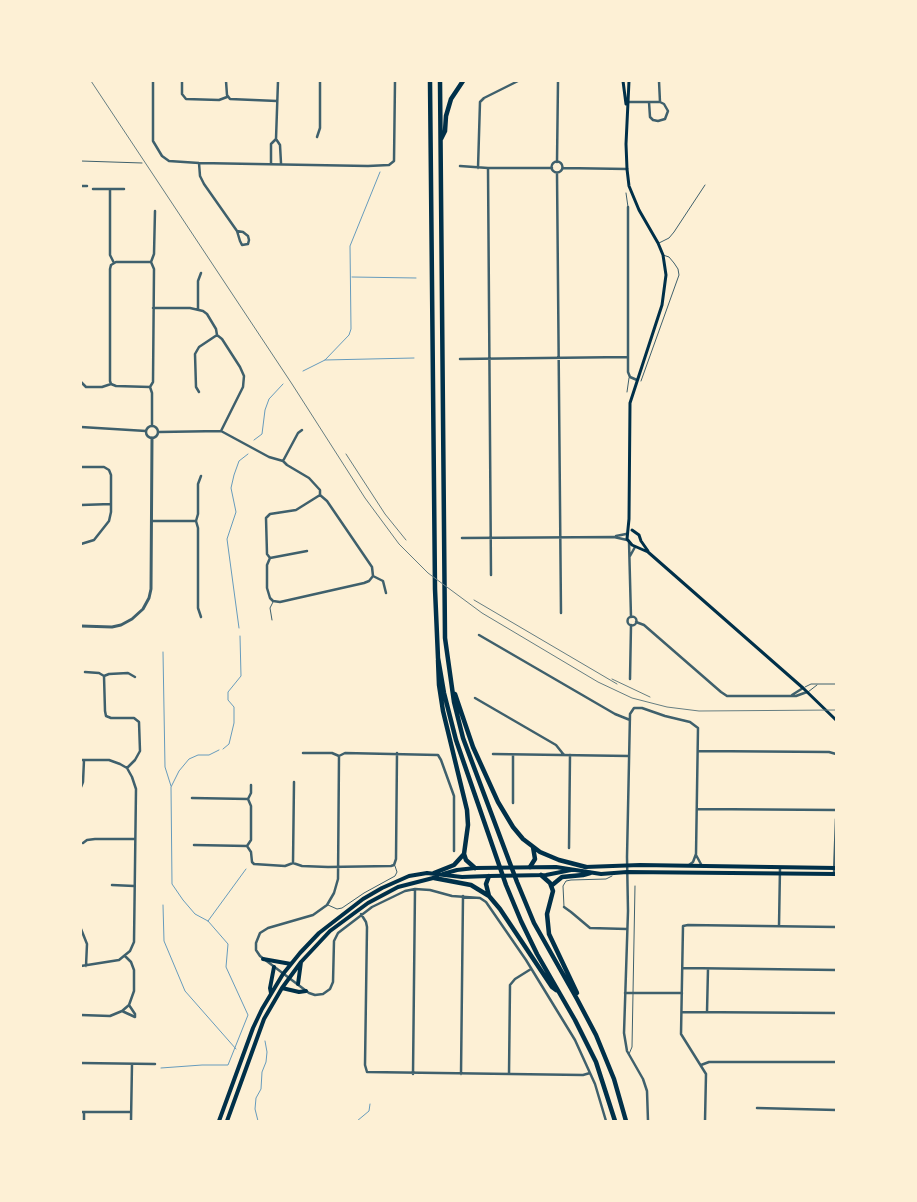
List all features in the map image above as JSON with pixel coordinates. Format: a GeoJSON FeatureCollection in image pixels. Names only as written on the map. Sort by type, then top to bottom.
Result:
{"type":"FeatureCollection","features":[{"type":"Feature","properties":{"kind":"highway"},"geometry":{"type":"LineString","coordinates":[[430,81],[434,559],[438,658],[444,693],[456,740],[506,885],[537,954],[560,992],[596,1062],[615,1121]]}},
{"type":"Feature","properties":{"kind":"highway"},"geometry":{"type":"LineString","coordinates":[[440,81],[445,638],[456,714],[463,738],[534,923],[577,999],[606,1058],[626,1121]]}},
{"type":"Feature","properties":{"kind":"highway"},"geometry":{"type":"LineString","coordinates":[[440,140],[445,131],[448,107],[455,90],[463,81]]}},
{"type":"Feature","properties":{"kind":"highway"},"geometry":{"type":"LineString","coordinates":[[438,658],[437,664],[443,711],[467,810],[468,825],[464,854],[466,860],[475,868]]}},
{"type":"Feature","properties":{"kind":"highway"},"geometry":{"type":"LineString","coordinates":[[452,691],[455,693],[473,747],[502,810],[517,832],[533,847],[554,858],[586,867]]}},
{"type":"Feature","properties":{"kind":"highway"},"geometry":{"type":"LineString","coordinates":[[530,867],[535,859],[533,847]]}},
{"type":"Feature","properties":{"kind":"highway"},"geometry":{"type":"LineString","coordinates":[[434,875],[454,865],[464,854]]}},
{"type":"Feature","properties":{"kind":"highway"},"geometry":{"type":"LineString","coordinates":[[551,886],[562,877],[583,875],[590,872]]}},
{"type":"Feature","properties":{"kind":"highway"},"geometry":{"type":"LineString","coordinates":[[434,875],[471,885],[489,896],[500,909],[552,987],[560,992]]}},
{"type":"Feature","properties":{"kind":"highway"},"geometry":{"type":"LineString","coordinates":[[489,896],[486,884],[491,875]]}},
{"type":"Feature","properties":{"kind":"highway"},"geometry":{"type":"LineString","coordinates":[[541,875],[551,886],[552,896],[547,914],[549,934],[576,992],[577,999]]}},
{"type":"Feature","properties":{"kind":"main road"},"geometry":{"type":"LineString","coordinates":[[623,81],[627,107]]}},
{"type":"Feature","properties":{"kind":"main road"},"geometry":{"type":"LineString","coordinates":[[629,81],[627,102],[627,168],[629,186],[634,200],[663,255],[665,285],[662,305],[639,381],[630,400],[629,412],[628,541],[648,552]]}},
{"type":"Feature","properties":{"kind":"main road"},"geometry":{"type":"LineString","coordinates":[[629,531],[639,535],[641,542],[648,552],[804,688],[836,720]]}},
{"type":"Feature","properties":{"kind":"main road"},"geometry":{"type":"LineString","coordinates":[[636,547],[641,542]]}},
{"type":"Feature","properties":{"kind":"main road"},"geometry":{"type":"LineString","coordinates":[[227,1121],[264,1019],[289,978],[330,931],[361,907],[398,887],[434,875],[475,868],[556,866],[590,872],[614,873],[835,874]]}},
{"type":"Feature","properties":{"kind":"main road"},"geometry":{"type":"LineString","coordinates":[[443,874],[462,877],[541,875],[586,867],[627,866],[835,868]]}},
{"type":"Feature","properties":{"kind":"main road"},"geometry":{"type":"LineString","coordinates":[[220,1121],[253,1028],[271,993],[291,964],[319,933],[363,899],[409,876],[422,873],[434,875]]}},
{"type":"Feature","properties":{"kind":"main road"},"geometry":{"type":"LineString","coordinates":[[264,959],[291,964]]}},
{"type":"Feature","properties":{"kind":"main road"},"geometry":{"type":"LineString","coordinates":[[298,984],[301,962]]}},
{"type":"Feature","properties":{"kind":"main road"},"geometry":{"type":"LineString","coordinates":[[271,993],[270,988],[274,967]]}},
{"type":"Feature","properties":{"kind":"main road"},"geometry":{"type":"LineString","coordinates":[[282,988],[299,992],[306,991]]}},
{"type":"Feature","properties":{"kind":"street"},"geometry":{"type":"LineString","coordinates":[[153,81],[153,141],[166,160],[199,164],[368,166],[392,163],[394,159],[395,81]]}},
{"type":"Feature","properties":{"kind":"street"},"geometry":{"type":"LineString","coordinates":[[182,81],[182,94],[186,99],[218,100],[227,97],[234,100],[277,101]]}},
{"type":"Feature","properties":{"kind":"street"},"geometry":{"type":"LineString","coordinates":[[226,81],[227,97]]}},
{"type":"Feature","properties":{"kind":"street"},"geometry":{"type":"LineString","coordinates":[[278,81],[276,139],[280,145],[281,164]]}},
{"type":"Feature","properties":{"kind":"street"},"geometry":{"type":"LineString","coordinates":[[317,137],[320,128],[320,81]]}},
{"type":"Feature","properties":{"kind":"street"},"geometry":{"type":"LineString","coordinates":[[478,168],[480,102],[484,98],[518,81]]}},
{"type":"Feature","properties":{"kind":"street"},"geometry":{"type":"LineString","coordinates":[[558,81],[558,162],[561,163],[563,168]]}},
{"type":"Feature","properties":{"kind":"street"},"geometry":{"type":"LineString","coordinates":[[659,81],[660,102]]}},
{"type":"Feature","properties":{"kind":"street"},"geometry":{"type":"LineString","coordinates":[[627,102],[649,102],[660,102],[664,104],[668,111],[665,119],[658,121],[650,118],[649,102]]}},
{"type":"Feature","properties":{"kind":"street"},"geometry":{"type":"LineString","coordinates":[[271,164],[271,144],[276,139]]}},
{"type":"Feature","properties":{"kind":"street"},"geometry":{"type":"LineString","coordinates":[[552,168],[553,164],[558,162]]}},
{"type":"Feature","properties":{"kind":"street"},"geometry":{"type":"LineString","coordinates":[[199,164],[200,176],[204,184],[237,231],[242,245],[248,244],[248,236],[243,232],[237,231]]}},
{"type":"Feature","properties":{"kind":"street"},"geometry":{"type":"LineString","coordinates":[[460,166],[478,168],[552,168]]}},
{"type":"Feature","properties":{"kind":"street"},"geometry":{"type":"LineString","coordinates":[[488,168],[491,575]]}},
{"type":"Feature","properties":{"kind":"street"},"geometry":{"type":"LineString","coordinates":[[552,168],[557,173],[560,613]]}},
{"type":"Feature","properties":{"kind":"street"},"geometry":{"type":"LineString","coordinates":[[557,173],[562,171],[563,168],[627,168]]}},
{"type":"Feature","properties":{"kind":"street"},"geometry":{"type":"LineString","coordinates":[[81,186],[87,186]]}},
{"type":"Feature","properties":{"kind":"street"},"geometry":{"type":"LineString","coordinates":[[93,189],[124,189]]}},
{"type":"Feature","properties":{"kind":"street"},"geometry":{"type":"LineString","coordinates":[[110,189],[110,255],[114,262]]}},
{"type":"Feature","properties":{"kind":"street"},"geometry":{"type":"LineString","coordinates":[[628,207],[627,357],[630,377],[639,381]]}},
{"type":"Feature","properties":{"kind":"street"},"geometry":{"type":"LineString","coordinates":[[152,426],[152,393],[150,387],[153,382],[154,269],[151,262],[154,254],[155,211]]}},
{"type":"Feature","properties":{"kind":"street"},"geometry":{"type":"LineString","coordinates":[[114,262],[151,262]]}},
{"type":"Feature","properties":{"kind":"street"},"geometry":{"type":"LineString","coordinates":[[111,384],[110,269],[114,262]]}},
{"type":"Feature","properties":{"kind":"street"},"geometry":{"type":"LineString","coordinates":[[198,309],[198,281],[201,273]]}},
{"type":"Feature","properties":{"kind":"street"},"geometry":{"type":"LineString","coordinates":[[153,308],[198,309],[207,314],[216,329],[217,335],[222,339],[240,368],[244,382],[221,431]]}},
{"type":"Feature","properties":{"kind":"street"},"geometry":{"type":"LineString","coordinates":[[199,392],[196,387],[195,354],[199,347],[217,335]]}},
{"type":"Feature","properties":{"kind":"street"},"geometry":{"type":"LineString","coordinates":[[460,359],[627,357]]}},
{"type":"Feature","properties":{"kind":"street"},"geometry":{"type":"LineString","coordinates":[[81,382],[86,387],[102,387],[111,384],[116,386],[150,387]]}},
{"type":"Feature","properties":{"kind":"street"},"geometry":{"type":"LineString","coordinates":[[146,432],[152,426]]}},
{"type":"Feature","properties":{"kind":"street"},"geometry":{"type":"LineString","coordinates":[[152,426],[156,427],[158,432]]}},
{"type":"Feature","properties":{"kind":"street"},"geometry":{"type":"LineString","coordinates":[[81,427],[146,432],[152,438]]}},
{"type":"Feature","properties":{"kind":"street"},"geometry":{"type":"LineString","coordinates":[[283,461],[298,433],[302,430]]}},
{"type":"Feature","properties":{"kind":"street"},"geometry":{"type":"LineString","coordinates":[[158,432],[221,431],[269,457],[283,461],[309,478],[320,490],[320,495],[372,567],[373,576],[364,583],[280,602],[273,601],[267,588],[267,565],[270,558]]}},
{"type":"Feature","properties":{"kind":"street"},"geometry":{"type":"LineString","coordinates":[[152,438],[156,437],[158,432]]}},
{"type":"Feature","properties":{"kind":"street"},"geometry":{"type":"LineString","coordinates":[[81,626],[112,627],[121,625],[132,619],[143,609],[148,598],[151,589],[152,438]]}},
{"type":"Feature","properties":{"kind":"street"},"geometry":{"type":"LineString","coordinates":[[81,467],[104,467],[112,475],[110,521],[98,537],[89,543],[81,544]]}},
{"type":"Feature","properties":{"kind":"street"},"geometry":{"type":"LineString","coordinates":[[201,476],[198,484],[198,514],[196,521],[198,528],[198,608],[201,617]]}},
{"type":"Feature","properties":{"kind":"street"},"geometry":{"type":"LineString","coordinates":[[270,558],[267,554],[266,518],[270,514],[296,510],[320,495]]}},
{"type":"Feature","properties":{"kind":"street"},"geometry":{"type":"LineString","coordinates":[[81,505],[111,504]]}},
{"type":"Feature","properties":{"kind":"street"},"geometry":{"type":"LineString","coordinates":[[152,522],[196,521]]}},
{"type":"Feature","properties":{"kind":"street"},"geometry":{"type":"LineString","coordinates":[[614,537],[629,531]]}},
{"type":"Feature","properties":{"kind":"street"},"geometry":{"type":"LineString","coordinates":[[462,538],[614,537],[628,541],[630,556],[630,617],[628,622],[631,626],[630,679]]}},
{"type":"Feature","properties":{"kind":"street"},"geometry":{"type":"LineString","coordinates":[[630,556],[636,547]]}},
{"type":"Feature","properties":{"kind":"street"},"geometry":{"type":"LineString","coordinates":[[270,558],[308,552]]}},
{"type":"Feature","properties":{"kind":"street"},"geometry":{"type":"LineString","coordinates":[[373,576],[382,581],[386,593]]}},
{"type":"Feature","properties":{"kind":"street"},"geometry":{"type":"LineString","coordinates":[[630,617],[634,617],[636,622],[644,625],[724,694],[734,697],[802,695],[808,692]]}},
{"type":"Feature","properties":{"kind":"street"},"geometry":{"type":"LineString","coordinates":[[631,626],[636,622]]}},
{"type":"Feature","properties":{"kind":"street"},"geometry":{"type":"LineString","coordinates":[[479,635],[615,714],[630,720]]}},
{"type":"Feature","properties":{"kind":"street"},"geometry":{"type":"LineString","coordinates":[[85,672],[99,673],[104,676],[109,674],[128,674],[135,677]]}},
{"type":"Feature","properties":{"kind":"street"},"geometry":{"type":"LineString","coordinates":[[104,676],[106,716],[111,718],[134,718],[140,726],[140,751],[127,768]]}},
{"type":"Feature","properties":{"kind":"street"},"geometry":{"type":"LineString","coordinates":[[791,695],[804,688]]}},
{"type":"Feature","properties":{"kind":"street"},"geometry":{"type":"LineString","coordinates":[[474,698],[556,745],[564,755]]}},
{"type":"Feature","properties":{"kind":"street"},"geometry":{"type":"LineString","coordinates":[[648,1121],[646,1084],[628,1054],[624,1038],[630,714],[636,708],[642,708],[694,724],[698,729],[696,854],[693,862],[687,866]]}},
{"type":"Feature","properties":{"kind":"street"},"geometry":{"type":"LineString","coordinates":[[698,751],[829,752],[836,754]]}},
{"type":"Feature","properties":{"kind":"street"},"geometry":{"type":"LineString","coordinates":[[304,753],[332,753],[339,756],[345,753],[438,755],[442,760],[454,796],[454,851]]}},
{"type":"Feature","properties":{"kind":"street"},"geometry":{"type":"LineString","coordinates":[[247,846],[254,864],[285,866],[293,863],[302,866],[394,865],[396,857],[397,754]]}},
{"type":"Feature","properties":{"kind":"street"},"geometry":{"type":"LineString","coordinates":[[493,754],[629,756]]}},
{"type":"Feature","properties":{"kind":"street"},"geometry":{"type":"LineString","coordinates":[[513,755],[513,803]]}},
{"type":"Feature","properties":{"kind":"street"},"geometry":{"type":"LineString","coordinates":[[569,848],[570,755]]}},
{"type":"Feature","properties":{"kind":"street"},"geometry":{"type":"LineString","coordinates":[[339,756],[336,888],[327,905],[314,915],[268,928],[260,933],[256,940],[258,953],[306,991],[319,995],[330,989],[334,978],[334,941],[338,933],[361,914],[387,899],[415,889],[430,890],[452,896],[478,897],[486,902],[577,1043],[590,1073],[606,1121]]}},
{"type":"Feature","properties":{"kind":"street"},"geometry":{"type":"LineString","coordinates":[[81,787],[83,782],[83,760],[109,760],[127,768],[135,782],[136,789],[135,936],[131,948],[125,956],[115,962],[81,966]]}},
{"type":"Feature","properties":{"kind":"street"},"geometry":{"type":"LineString","coordinates":[[293,863],[294,782]]}},
{"type":"Feature","properties":{"kind":"street"},"geometry":{"type":"LineString","coordinates":[[247,846],[251,840],[251,806],[248,799],[251,793],[251,785]]}},
{"type":"Feature","properties":{"kind":"street"},"geometry":{"type":"LineString","coordinates":[[192,798],[248,799]]}},
{"type":"Feature","properties":{"kind":"street"},"geometry":{"type":"LineString","coordinates":[[697,809],[836,810]]}},
{"type":"Feature","properties":{"kind":"street"},"geometry":{"type":"LineString","coordinates":[[835,874],[836,819]]}},
{"type":"Feature","properties":{"kind":"street"},"geometry":{"type":"LineString","coordinates":[[83,843],[95,839],[135,839]]}},
{"type":"Feature","properties":{"kind":"street"},"geometry":{"type":"LineString","coordinates":[[194,845],[247,846]]}},
{"type":"Feature","properties":{"kind":"street"},"geometry":{"type":"LineString","coordinates":[[696,854],[703,866]]}},
{"type":"Feature","properties":{"kind":"street"},"geometry":{"type":"LineString","coordinates":[[779,926],[780,867]]}},
{"type":"Feature","properties":{"kind":"street"},"geometry":{"type":"LineString","coordinates":[[112,886],[134,886]]}},
{"type":"Feature","properties":{"kind":"street"},"geometry":{"type":"LineString","coordinates":[[413,1074],[415,889]]}},
{"type":"Feature","properties":{"kind":"street"},"geometry":{"type":"LineString","coordinates":[[461,1074],[463,896]]}},
{"type":"Feature","properties":{"kind":"street"},"geometry":{"type":"LineString","coordinates":[[564,908],[590,928],[627,929]]}},
{"type":"Feature","properties":{"kind":"street"},"geometry":{"type":"LineString","coordinates":[[361,914],[366,922],[367,1072],[583,1075],[590,1073]]}},
{"type":"Feature","properties":{"kind":"street"},"geometry":{"type":"LineString","coordinates":[[705,1121],[706,1074],[682,1038],[682,926],[836,926]]}},
{"type":"Feature","properties":{"kind":"street"},"geometry":{"type":"LineString","coordinates":[[81,929],[87,944],[86,966]]}},
{"type":"Feature","properties":{"kind":"street"},"geometry":{"type":"LineString","coordinates":[[81,1015],[110,1016],[122,1011],[129,1005],[134,991],[134,970],[125,956]]}},
{"type":"Feature","properties":{"kind":"street"},"geometry":{"type":"LineString","coordinates":[[683,968],[836,970]]}},
{"type":"Feature","properties":{"kind":"street"},"geometry":{"type":"LineString","coordinates":[[509,1074],[510,985],[515,979],[531,969]]}},
{"type":"Feature","properties":{"kind":"street"},"geometry":{"type":"LineString","coordinates":[[707,1012],[708,969]]}},
{"type":"Feature","properties":{"kind":"street"},"geometry":{"type":"LineString","coordinates":[[625,993],[682,992]]}},
{"type":"Feature","properties":{"kind":"street"},"geometry":{"type":"LineString","coordinates":[[122,1011],[135,1017],[136,1014],[129,1005]]}},
{"type":"Feature","properties":{"kind":"street"},"geometry":{"type":"LineString","coordinates":[[682,1012],[836,1013]]}},
{"type":"Feature","properties":{"kind":"street"},"geometry":{"type":"LineString","coordinates":[[700,1065],[709,1062],[836,1062]]}},
{"type":"Feature","properties":{"kind":"street"},"geometry":{"type":"LineString","coordinates":[[81,1063],[155,1064]]}},
{"type":"Feature","properties":{"kind":"street"},"geometry":{"type":"LineString","coordinates":[[131,1121],[132,1064]]}},
{"type":"Feature","properties":{"kind":"street"},"geometry":{"type":"LineString","coordinates":[[757,1108],[836,1110]]}},
{"type":"Feature","properties":{"kind":"street"},"geometry":{"type":"LineString","coordinates":[[84,1121],[83,1112],[131,1112]]}},
{"type":"Feature","properties":{"kind":"lane"},"geometry":{"type":"LineString","coordinates":[[81,161],[142,163]]}},
{"type":"Feature","properties":{"kind":"lane"},"geometry":{"type":"LineString","coordinates":[[658,243],[669,238],[674,232],[705,185]]}},
{"type":"Feature","properties":{"kind":"lane"},"geometry":{"type":"LineString","coordinates":[[626,193],[628,207]]}},
{"type":"Feature","properties":{"kind":"lane"},"geometry":{"type":"LineString","coordinates":[[639,381],[679,275],[678,269],[671,259],[663,255]]}},
{"type":"Feature","properties":{"kind":"lane"},"geometry":{"type":"LineString","coordinates":[[656,323],[661,324]]}},
{"type":"Feature","properties":{"kind":"lane"},"geometry":{"type":"LineString","coordinates":[[628,392],[630,377]]}},
{"type":"Feature","properties":{"kind":"lane"},"geometry":{"type":"LineString","coordinates":[[272,620],[270,608],[273,601]]}},
{"type":"Feature","properties":{"kind":"lane"},"geometry":{"type":"LineString","coordinates":[[804,688],[811,684],[836,684]]}},
{"type":"Feature","properties":{"kind":"lane"},"geometry":{"type":"LineString","coordinates":[[808,692],[817,684]]}},
{"type":"Feature","properties":{"kind":"lane"},"geometry":{"type":"LineString","coordinates":[[327,905],[342,908],[364,893],[397,875],[394,865]]}},
{"type":"Feature","properties":{"kind":"lane"},"geometry":{"type":"LineString","coordinates":[[564,908],[563,886],[566,881],[606,879],[614,873]]}},
{"type":"Feature","properties":{"kind":"lane"},"geometry":{"type":"LineString","coordinates":[[628,1054],[632,1047],[635,886]]}},
{"type":"Feature","properties":{"kind":"lane"},"geometry":{"type":"LineString","coordinates":[[628,890],[635,894]]}},
{"type":"Feature","properties":{"kind":"waterway"},"geometry":{"type":"LineString","coordinates":[[303,371],[325,360],[349,335],[351,329],[350,246],[380,172]]}},
{"type":"Feature","properties":{"kind":"waterway"},"geometry":{"type":"LineString","coordinates":[[352,277],[416,278]]}},
{"type":"Feature","properties":{"kind":"waterway"},"geometry":{"type":"LineString","coordinates":[[325,360],[414,358]]}},
{"type":"Feature","properties":{"kind":"waterway"},"geometry":{"type":"LineString","coordinates":[[254,440],[262,434],[265,410],[269,399],[283,384]]}},
{"type":"Feature","properties":{"kind":"waterway"},"geometry":{"type":"LineString","coordinates":[[239,628],[227,539],[236,512],[231,488],[234,475],[239,461],[248,454]]}},
{"type":"Feature","properties":{"kind":"waterway"},"geometry":{"type":"LineString","coordinates":[[223,749],[229,744],[234,723],[234,707],[228,700],[228,692],[241,676],[240,636]]}},
{"type":"Feature","properties":{"kind":"waterway"},"geometry":{"type":"LineString","coordinates":[[163,652],[165,767],[171,786]]}},
{"type":"Feature","properties":{"kind":"waterway"},"geometry":{"type":"LineString","coordinates":[[161,1068],[228,1065],[248,1015],[226,967],[228,944],[208,921],[195,914],[172,884],[171,787],[179,771],[189,759],[198,755],[209,755],[219,750]]}},
{"type":"Feature","properties":{"kind":"waterway"},"geometry":{"type":"LineString","coordinates":[[208,921],[246,869]]}},
{"type":"Feature","properties":{"kind":"waterway"},"geometry":{"type":"LineString","coordinates":[[163,905],[164,941],[185,991],[236,1049]]}},
{"type":"Feature","properties":{"kind":"waterway"},"geometry":{"type":"LineString","coordinates":[[258,1121],[255,1109],[256,1098],[261,1089],[262,1072],[266,1062],[265,1041]]}},
{"type":"Feature","properties":{"kind":"waterway"},"geometry":{"type":"LineString","coordinates":[[357,1121],[369,1111],[370,1104]]}},
{"type":"Feature","properties":{"kind":"railway"},"geometry":{"type":"LineString","coordinates":[[91,81],[292,384],[365,498],[399,544],[428,573],[482,613],[598,682],[632,698],[667,707],[699,711],[836,710]]}},
{"type":"Feature","properties":{"kind":"railway"},"geometry":{"type":"LineString","coordinates":[[346,454],[385,514],[406,540]]}},
{"type":"Feature","properties":{"kind":"railway"},"geometry":{"type":"LineString","coordinates":[[474,600],[617,684]]}},
{"type":"Feature","properties":{"kind":"railway"},"geometry":{"type":"LineString","coordinates":[[612,679],[650,697]]}}]}
